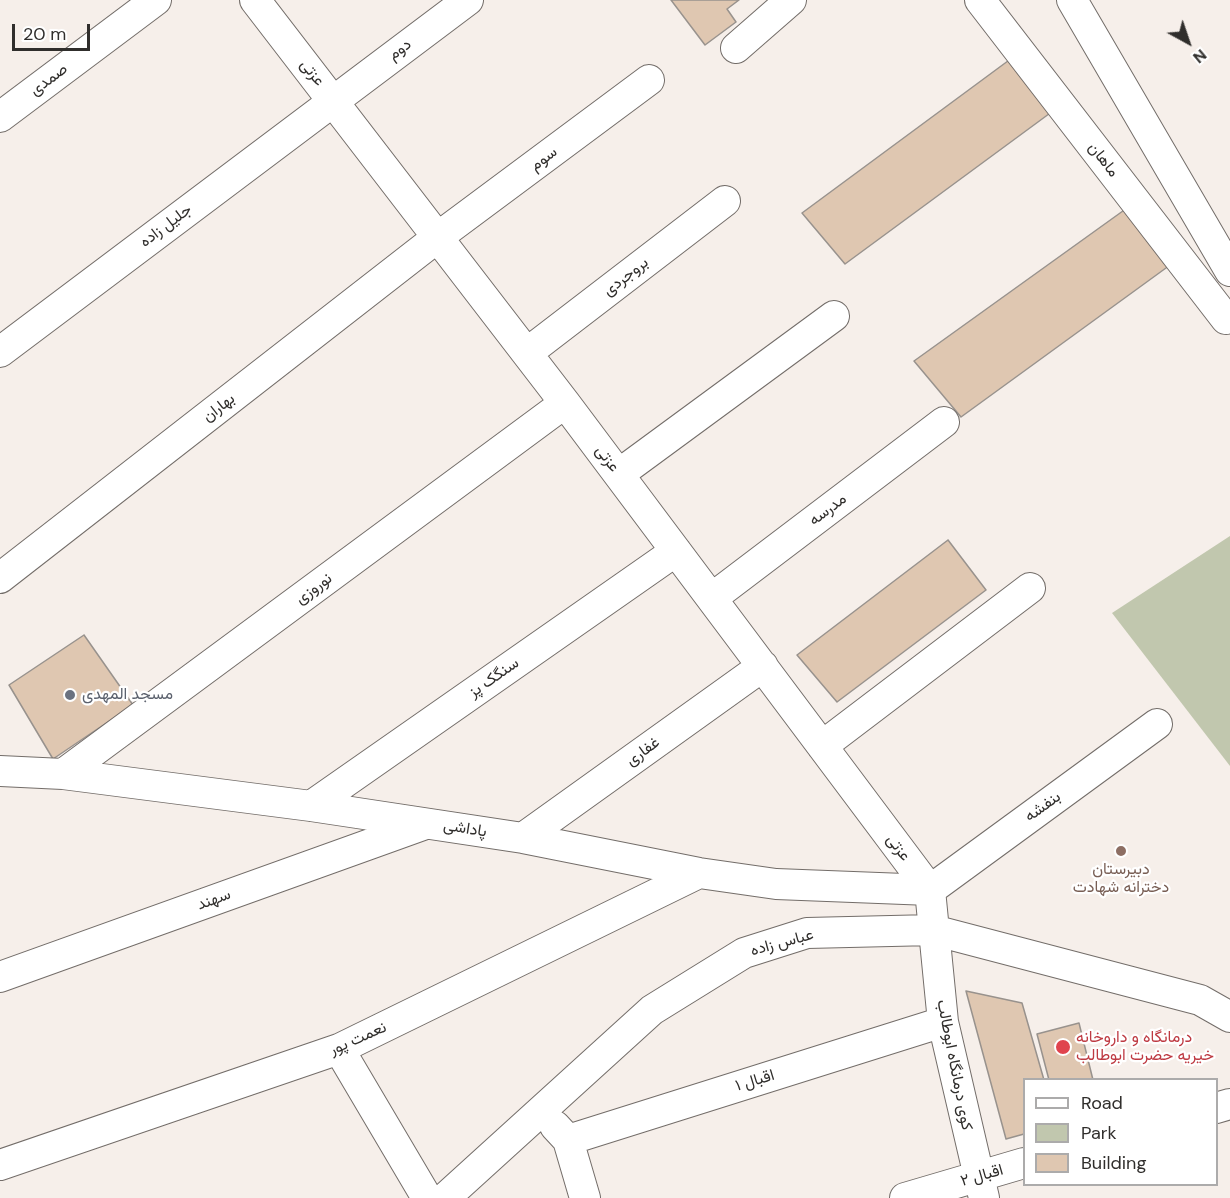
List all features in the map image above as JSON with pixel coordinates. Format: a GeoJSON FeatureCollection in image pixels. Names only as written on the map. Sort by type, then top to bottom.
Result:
{"type":"FeatureCollection","features":[{"type":"Feature","properties":{"kind":"street","name":"صمدی"},"geometry":{"type":"LineString","coordinates":[[0,117],[156,0]]}},
{"type":"Feature","properties":{"kind":"street","name":"عزتی"},"geometry":{"type":"LineString","coordinates":[[255,0],[566,403],[930,891]]}},
{"type":"Feature","properties":{"kind":"street","name":"دوم"},"geometry":{"type":"LineString","coordinates":[[332,100],[468,0]]}},
{"type":"Feature","properties":{"kind":"street"},"geometry":{"type":"LineString","coordinates":[[736,48],[791,0]]}},
{"type":"Feature","properties":{"kind":"street","name":"ماهان"},"geometry":{"type":"LineString","coordinates":[[980,0],[1226,319]]}},
{"type":"Feature","properties":{"kind":"street"},"geometry":{"type":"LineString","coordinates":[[1072,0],[1230,271]]}},
{"type":"Feature","properties":{"kind":"street","name":"سوم"},"geometry":{"type":"LineString","coordinates":[[438,237],[650,80]]}},
{"type":"Feature","properties":{"kind":"street","name":"جلیل زاده"},"geometry":{"type":"LineString","coordinates":[[0,352],[332,100]]}},
{"type":"Feature","properties":{"kind":"street","name":"بروجردی"},"geometry":{"type":"LineString","coordinates":[[527,353],[725,201]]}},
{"type":"Feature","properties":{"kind":"street","name":"بهاران"},"geometry":{"type":"LineString","coordinates":[[0,578],[438,237]]}},
{"type":"Feature","properties":{"kind":"street"},"geometry":{"type":"LineString","coordinates":[[619,474],[834,316]]}},
{"type":"Feature","properties":{"kind":"street","name":"نوروزی"},"geometry":{"type":"LineString","coordinates":[[63,774],[566,403]]}},
{"type":"Feature","properties":{"kind":"street","name":"مدرسه"},"geometry":{"type":"LineString","coordinates":[[712,598],[944,422]]}},
{"type":"Feature","properties":{"kind":"street","name":"سنگک پز"},"geometry":{"type":"LineString","coordinates":[[311,806],[676,551]]}},
{"type":"Feature","properties":{"kind":"street"},"geometry":{"type":"LineString","coordinates":[[822,746],[1030,588]]}},
{"type":"Feature","properties":{"kind":"street","name":"غفاری"},"geometry":{"type":"LineString","coordinates":[[523,838],[763,666]]}},
{"type":"Feature","properties":{"kind":"street","name":"بنفشه"},"geometry":{"type":"LineString","coordinates":[[930,891],[1156,724]]}},
{"type":"Feature","properties":{"kind":"street","name":"پاداشی"},"geometry":{"type":"LineString","coordinates":[[0,771],[63,774],[428,823],[523,838],[699,873],[776,884],[930,891]]}},
{"type":"Feature","properties":{"kind":"street","name":"سهند"},"geometry":{"type":"LineString","coordinates":[[0,977],[428,823]]}},
{"type":"Feature","properties":{"kind":"street","name":"نعمت پور"},"geometry":{"type":"LineString","coordinates":[[0,1166],[339,1049],[699,873]]}},
{"type":"Feature","properties":{"kind":"street"},"geometry":{"type":"LineString","coordinates":[[930,891],[933,930]]}},
{"type":"Feature","properties":{"kind":"street","name":"عباس زاده"},"geometry":{"type":"LineString","coordinates":[[445,1198],[652,1010],[744,953],[807,933],[933,930],[1200,1000],[1230,1017]]}},
{"type":"Feature","properties":{"kind":"street","name":"کوی درمانگاه ابوطالب"},"geometry":{"type":"LineString","coordinates":[[933,930],[943,1022],[981,1187]]}},
{"type":"Feature","properties":{"kind":"street","name":"اقبال ۱"},"geometry":{"type":"LineString","coordinates":[[568,1140],[943,1022]]}},
{"type":"Feature","properties":{"kind":"street"},"geometry":{"type":"LineString","coordinates":[[339,1049],[427,1198]]}},
{"type":"Feature","properties":{"kind":"street"},"geometry":{"type":"LineString","coordinates":[[541,1111],[568,1140],[585,1198]]}},
{"type":"Feature","properties":{"kind":"street","name":"اقبال ۲"},"geometry":{"type":"LineString","coordinates":[[905,1198],[981,1187],[1023,1164]]}},
{"type":"Feature","properties":{"kind":"green space"},"geometry":{"type":"Polygon","coordinates":[[[1230,536],[1230,766],[1112,613],[1230,536]]]}},
{"type":"Feature","properties":{"kind":"building"},"geometry":{"type":"Polygon","coordinates":[[[671,0],[739,0],[727,9],[736,22],[705,45],[671,0]]]}},
{"type":"Feature","properties":{"kind":"building"},"geometry":{"type":"Polygon","coordinates":[[[1016,55],[1057,108],[845,264],[802,213],[1016,55]]]}},
{"type":"Feature","properties":{"kind":"building"},"geometry":{"type":"Polygon","coordinates":[[[1134,203],[1177,260],[961,417],[914,361],[1134,203]]]}},
{"type":"Feature","properties":{"kind":"building"},"geometry":{"type":"Polygon","coordinates":[[[948,540],[986,590],[837,702],[797,655],[948,540]]]}},
{"type":"Feature","properties":{"kind":"building","name":"مسجد المهدی"},"geometry":{"type":"Polygon","coordinates":[[[84,635],[133,705],[53,759],[9,685],[84,635]]]}},
{"type":"Feature","properties":{"kind":"building"},"geometry":{"type":"Polygon","coordinates":[[[966,991],[1022,1003],[1043,1078],[1023,1078],[1023,1134],[1006,1139],[966,991]]]}},
{"type":"Feature","properties":{"kind":"building","name":"درمانگاه و داروخانه خیریه حضرت ابوطالب"},"geometry":{"type":"Polygon","coordinates":[[[1079,1023],[1093,1078],[1048,1078],[1037,1034],[1079,1023]]]}},
{"type":"Feature","properties":{"kind":"place","name":"مسجد المهدی"},"geometry":{"type":"Point","coordinates":[70,695]}},
{"type":"Feature","properties":{"kind":"place","name":"دبیرستان دخترانه شهادت"},"geometry":{"type":"Point","coordinates":[1121,851]}},
{"type":"Feature","properties":{"kind":"place","name":"درمانگاه و داروخانه خیریه حضرت ابوطالب"},"geometry":{"type":"Point","coordinates":[1063,1047]}}]}
